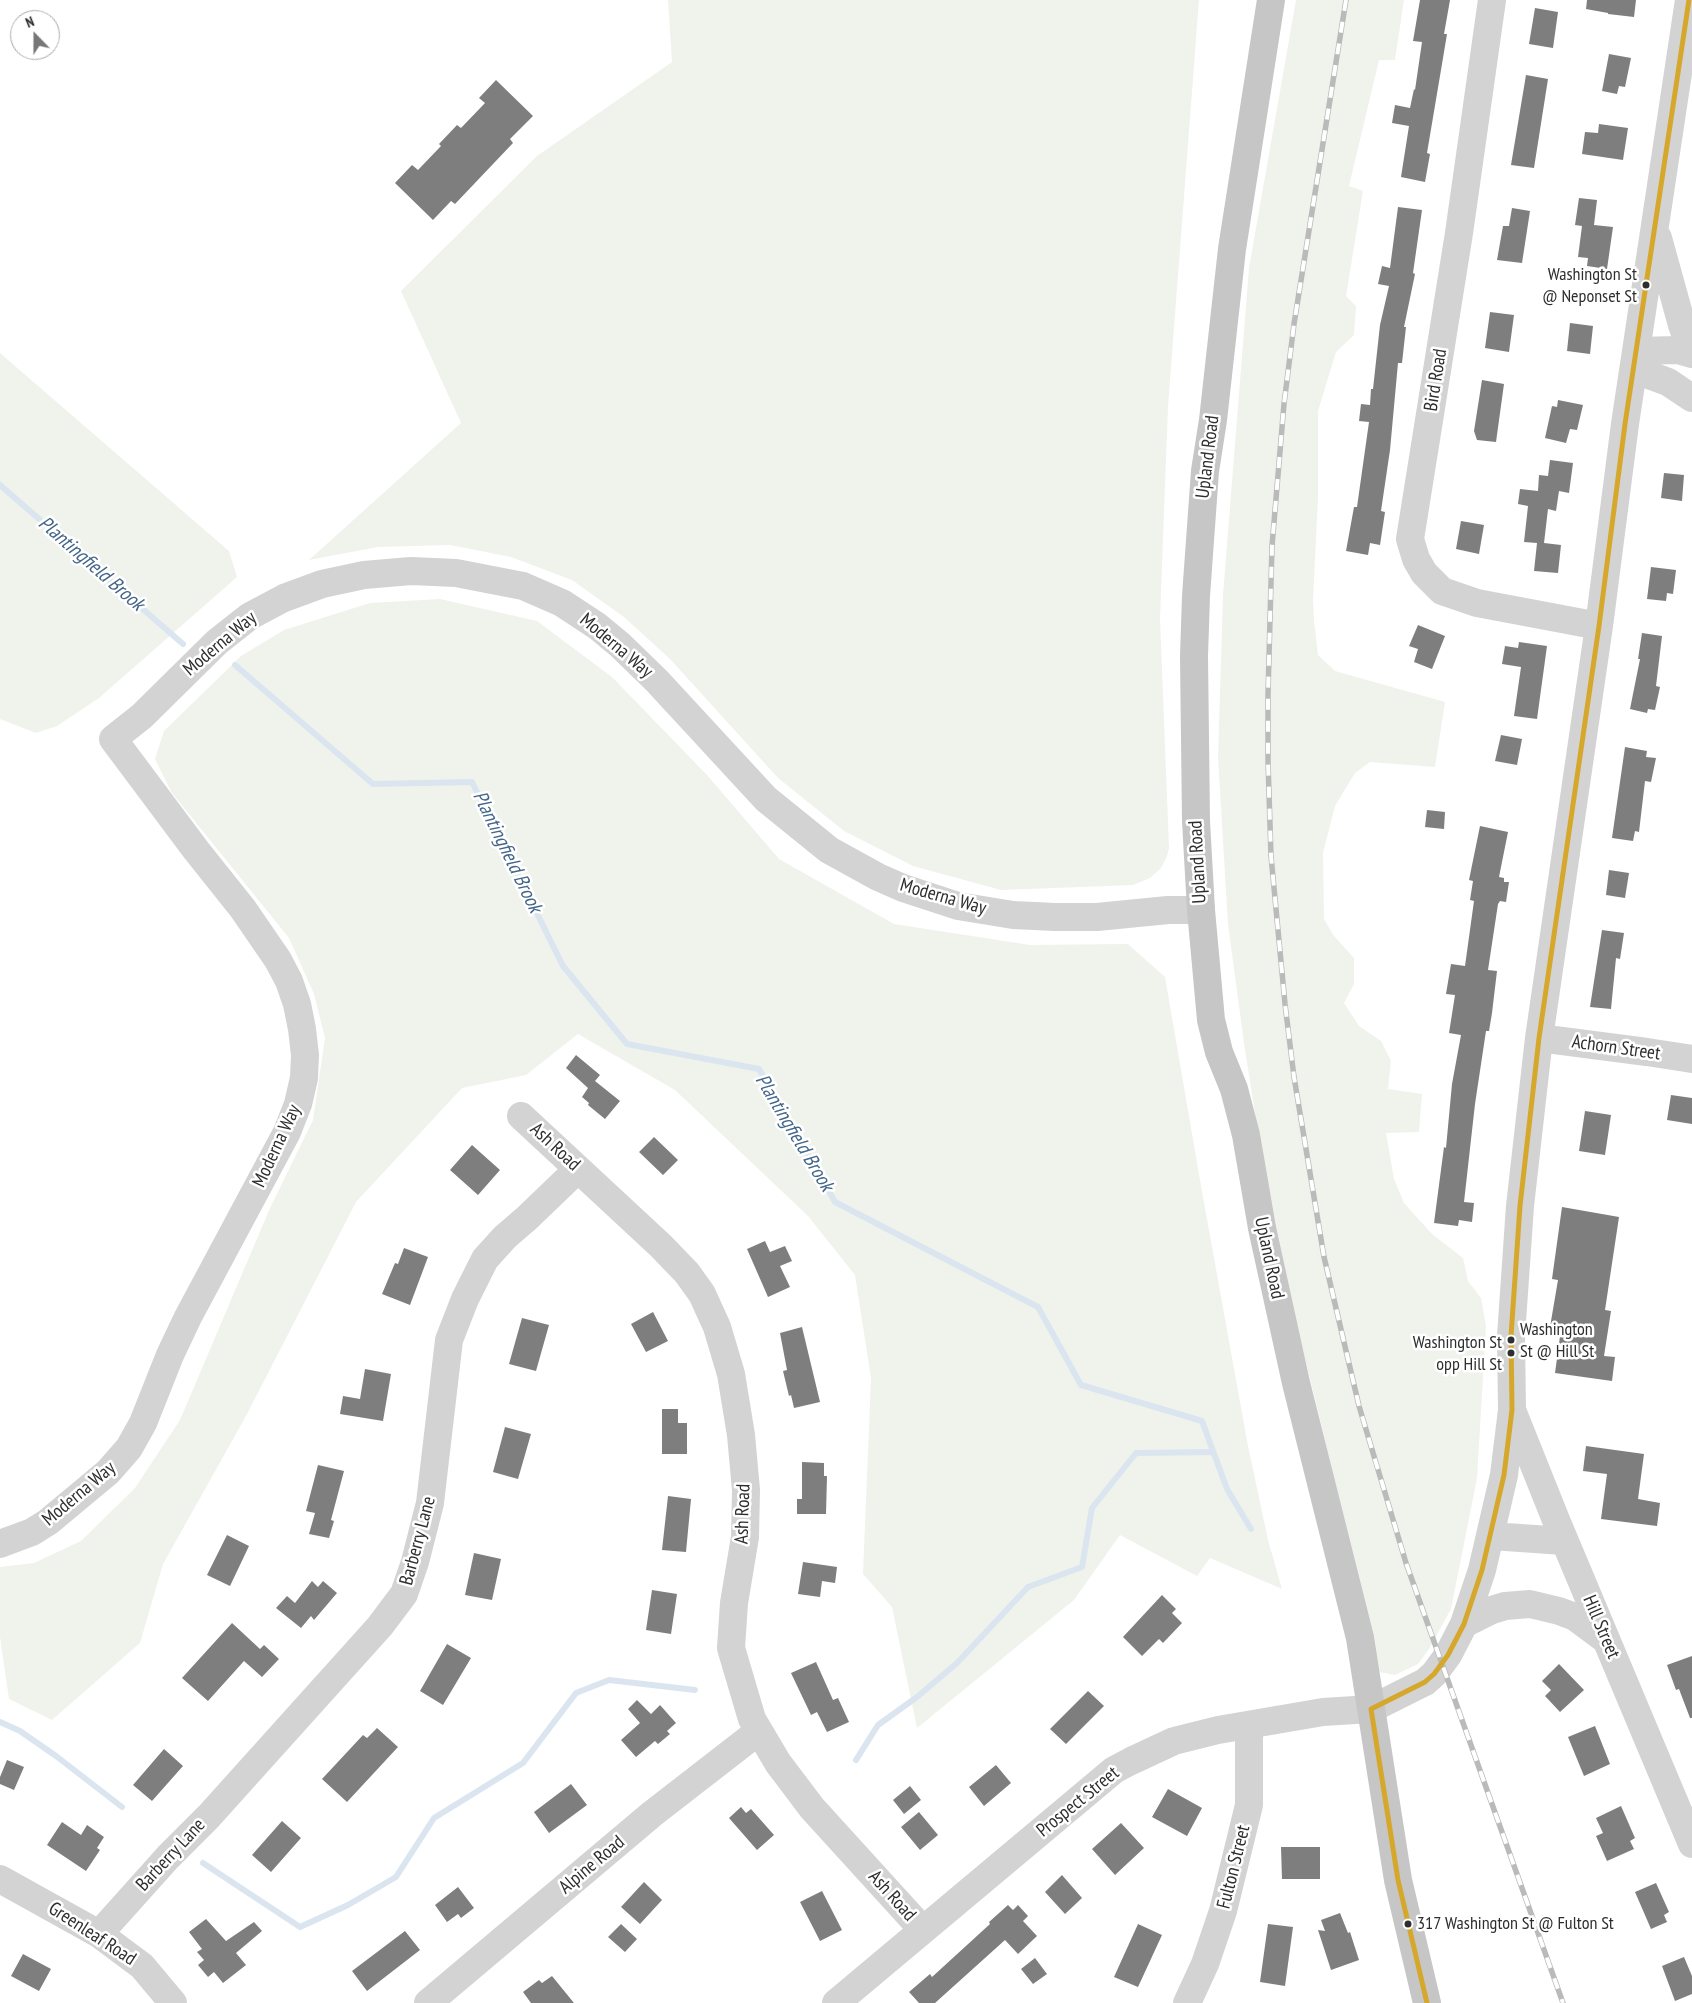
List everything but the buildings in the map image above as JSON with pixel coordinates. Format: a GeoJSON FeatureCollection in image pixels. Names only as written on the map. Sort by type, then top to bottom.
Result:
{"type":"FeatureCollection","features":[{"type":"Feature","properties":{"kind":"main road","name":"Upland Road"},"geometry":{"type":"LineString","coordinates":[[1271,0],[1232,249],[1213,420],[1205,471],[1196,596],[1194,656],[1196,812],[1201,910],[1212,1020],[1219,1052],[1234,1089],[1246,1135],[1278,1303],[1314,1458],[1360,1638],[1398,1880],[1427,2003]]}},
{"type":"Feature","properties":{"kind":"street","name":"Bird Road"},"geometry":{"type":"LineString","coordinates":[[1492,0],[1459,233],[1410,539],[1416,559],[1424,573],[1442,592],[1477,603],[1599,626]]}},
{"type":"Feature","properties":{"kind":"street"},"geometry":{"type":"LineString","coordinates":[[1371,1708],[1425,1682],[1434,1674],[1448,1655],[1464,1624],[1482,1570],[1504,1475],[1512,1410],[1511,1344],[1520,1206],[1539,1038],[1599,626],[1634,362],[1689,17]]}},
{"type":"Feature","properties":{"kind":"street"},"geometry":{"type":"LineString","coordinates":[[1655,227],[1692,354]]}},
{"type":"Feature","properties":{"kind":"street"},"geometry":{"type":"LineString","coordinates":[[1634,362],[1678,350],[1692,354]]}},
{"type":"Feature","properties":{"kind":"street"},"geometry":{"type":"LineString","coordinates":[[1634,362],[1649,375],[1668,382],[1692,398]]}},
{"type":"Feature","properties":{"kind":"street","name":"Moderna Way"},"geometry":{"type":"LineString","coordinates":[[0,1544],[32,1532],[48,1522],[108,1472],[129,1448],[143,1423],[170,1355],[188,1318],[287,1132],[298,1104],[304,1078],[305,1055],[297,1004],[289,981],[278,960],[243,909],[113,739],[142,716],[217,642],[250,616],[284,598],[322,584],[364,575],[411,571],[456,573],[523,586],[562,603],[597,626],[658,682],[766,799],[829,850],[878,877],[903,888],[958,906],[1013,915],[1097,917],[1168,910],[1201,910]]}},
{"type":"Feature","properties":{"kind":"street","name":"Achorn Street"},"geometry":{"type":"LineString","coordinates":[[1539,1038],[1692,1059]]}},
{"type":"Feature","properties":{"kind":"street","name":"Ash Road"},"geometry":{"type":"LineString","coordinates":[[522,1116],[687,1273],[702,1294],[717,1326],[731,1374],[741,1435],[746,1490],[745,1537],[734,1603],[731,1648],[752,1719],[778,1763],[812,1808],[923,1930]]}},
{"type":"Feature","properties":{"kind":"street","name":"Barberry Lane"},"geometry":{"type":"LineString","coordinates":[[99,1934],[168,1857],[209,1816],[374,1633],[404,1594],[415,1562],[430,1503],[449,1340],[465,1299],[485,1259],[505,1237],[578,1169]]}},
{"type":"Feature","properties":{"kind":"street","name":"Hill Street"},"geometry":{"type":"LineString","coordinates":[[1512,1410],[1564,1540],[1692,1844]]}},
{"type":"Feature","properties":{"kind":"street"},"geometry":{"type":"LineString","coordinates":[[1491,1536],[1564,1540]]}},
{"type":"Feature","properties":{"kind":"street"},"geometry":{"type":"LineString","coordinates":[[1464,1624],[1492,1610],[1505,1606],[1530,1604],[1559,1610],[1575,1617],[1606,1640]]}},
{"type":"Feature","properties":{"kind":"street","name":"Prospect Street"},"geometry":{"type":"LineString","coordinates":[[836,2003],[1114,1770],[1130,1761],[1174,1742],[1218,1730],[1323,1712],[1371,1708]]}},
{"type":"Feature","properties":{"kind":"street","name":"Fulton Street"},"geometry":{"type":"LineString","coordinates":[[1188,2003],[1205,1964],[1223,1911],[1249,1805],[1249,1725]]}},
{"type":"Feature","properties":{"kind":"street","name":"Alpine Road"},"geometry":{"type":"LineString","coordinates":[[428,2003],[652,1814],[759,1731]]}},
{"type":"Feature","properties":{"kind":"street","name":"Greenleaf Road"},"geometry":{"type":"LineString","coordinates":[[0,1878],[99,1934],[142,1966],[173,2003]]}},
{"type":"Feature","properties":{"kind":"shaded area"},"geometry":{"type":"Polygon","coordinates":[[[668,0],[1199,0],[1168,406],[1160,619],[1169,848],[1161,868],[1150,878],[1133,885],[1001,890],[913,866],[844,831],[778,778],[670,659],[624,617],[572,580],[511,557],[450,545],[378,547],[309,560],[461,423],[401,291],[537,156],[672,62],[668,0]]]}},
{"type":"Feature","properties":{"kind":"shaded area"},"geometry":{"type":"Polygon","coordinates":[[[1296,0],[1404,0],[1395,60],[1379,60],[1349,186],[1363,191],[1346,296],[1356,306],[1354,335],[1336,352],[1318,411],[1318,498],[1313,600],[1314,621],[1318,655],[1335,671],[1445,702],[1435,767],[1370,762],[1355,773],[1335,806],[1323,853],[1324,919],[1334,936],[1354,958],[1354,984],[1344,1003],[1359,1026],[1381,1041],[1391,1061],[1388,1089],[1422,1094],[1419,1132],[1386,1133],[1394,1179],[1404,1203],[1432,1234],[1463,1258],[1468,1281],[1481,1298],[1486,1326],[1477,1478],[1451,1609],[1429,1649],[1418,1664],[1395,1675],[1374,1671],[1349,1545],[1274,1234],[1244,1043],[1228,924],[1218,757],[1223,595],[1249,268],[1296,0]]]}},
{"type":"Feature","properties":{"kind":"shaded area"},"geometry":{"type":"Polygon","coordinates":[[[0,353],[229,551],[237,577],[99,698],[57,726],[36,733],[0,719],[0,353]]]}},
{"type":"Feature","properties":{"kind":"shaded area"},"geometry":{"type":"Polygon","coordinates":[[[440,599],[537,621],[612,677],[707,775],[779,859],[894,924],[1030,945],[1128,944],[1165,977],[1248,1446],[1268,1540],[1282,1589],[1210,1558],[1197,1576],[1120,1535],[1074,1600],[917,1728],[892,1607],[863,1574],[871,1378],[855,1275],[808,1216],[675,1090],[578,1034],[526,1075],[462,1088],[356,1202],[246,1416],[163,1564],[140,1643],[52,1720],[9,1699],[0,1637],[0,1567],[34,1563],[81,1541],[135,1488],[180,1420],[270,1208],[313,1120],[325,1038],[314,994],[289,938],[172,793],[155,759],[164,731],[241,656],[284,630],[370,603],[440,599]]]}},
{"type":"Feature","properties":{"kind":"waterway","name":"Plantingfield Brook"},"geometry":{"type":"LineString","coordinates":[[0,485],[183,644]]}},
{"type":"Feature","properties":{"kind":"waterway","name":"Plantingfield Brook"},"geometry":{"type":"LineString","coordinates":[[235,665],[373,784],[472,782],[563,966],[627,1044],[759,1069],[835,1202],[1038,1307],[1081,1385],[1202,1421],[1227,1489],[1251,1529]]}},
{"type":"Feature","properties":{"kind":"waterway"},"geometry":{"type":"LineString","coordinates":[[856,1760],[878,1725],[917,1697],[957,1663],[1028,1587],[1082,1567],[1092,1508],[1136,1453],[1213,1452]]}},
{"type":"Feature","properties":{"kind":"waterway"},"geometry":{"type":"LineString","coordinates":[[203,1863],[300,1927],[348,1905],[396,1877],[434,1818],[523,1763],[576,1693],[609,1680],[695,1690]]}},
{"type":"Feature","properties":{"kind":"waterway"},"geometry":{"type":"LineString","coordinates":[[0,1722],[20,1731],[56,1756],[122,1807]]}},
{"type":"Feature","properties":{"kind":"railway"},"geometry":{"type":"LineString","coordinates":[[1346,0],[1294,324],[1284,404],[1272,546],[1268,761],[1271,856],[1285,1004],[1294,1077],[1324,1257],[1359,1406],[1406,1563],[1563,2003]]}},
{"type":"Feature","properties":{"kind":"transit line"},"geometry":{"type":"LineString","coordinates":[[1427,2003],[1398,1880],[1371,1709],[1425,1682],[1434,1674],[1448,1655],[1464,1624],[1482,1570],[1504,1475],[1512,1410],[1511,1336],[1520,1206],[1539,1038],[1599,626],[1625,424],[1689,0]]}},
{"type":"Feature","properties":{"kind":"place","name":"Washington St @ Neponset St"},"geometry":{"type":"Point","coordinates":[1646,285]}},
{"type":"Feature","properties":{"kind":"place","name":"Washington St @ Hill St"},"geometry":{"type":"Point","coordinates":[1511,1340]}},
{"type":"Feature","properties":{"kind":"place","name":"Washington St opp Hill St"},"geometry":{"type":"Point","coordinates":[1511,1353]}},
{"type":"Feature","properties":{"kind":"place","name":"317 Washington St @ Fulton St"},"geometry":{"type":"Point","coordinates":[1408,1924]}}]}
